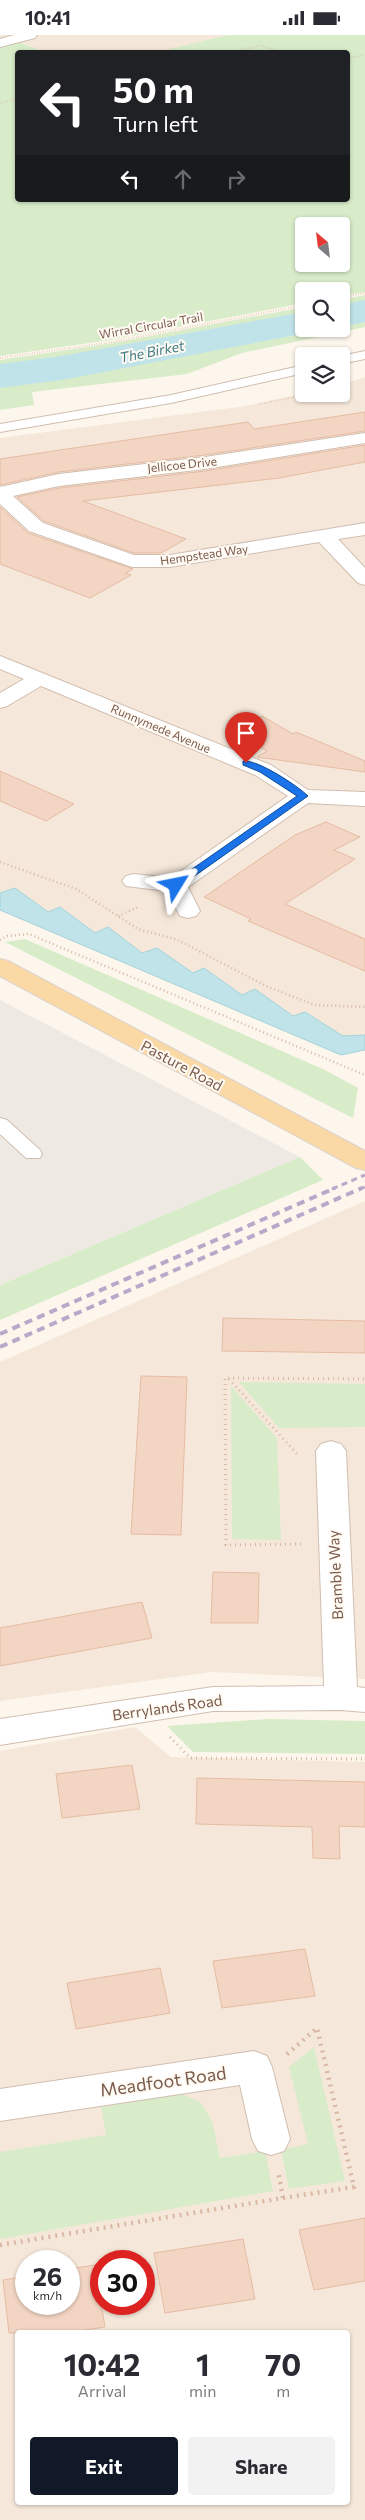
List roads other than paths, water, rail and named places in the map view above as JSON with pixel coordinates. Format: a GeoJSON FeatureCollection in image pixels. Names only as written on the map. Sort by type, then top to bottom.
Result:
{"type":"FeatureCollection","features":[{"type":"Feature","properties":{"kind":"main road","name":"Pasture Road"},"geometry":{"type":"LineString","coordinates":[[0,966],[365,1162]]}},
{"type":"Feature","properties":{"kind":"street"},"geometry":{"type":"LineString","coordinates":[[0,43],[30,35]]}},
{"type":"Feature","properties":{"kind":"street","name":"Jellicoe Drive"},"geometry":{"type":"LineString","coordinates":[[0,493],[69,478],[205,463],[365,438]]}},
{"type":"Feature","properties":{"kind":"street","name":"Hempstead Way"},"geometry":{"type":"LineString","coordinates":[[0,493],[36,527],[132,561],[170,561],[365,529]]}},
{"type":"Feature","properties":{"kind":"street"},"geometry":{"type":"LineString","coordinates":[[324,537],[365,579]]}},
{"type":"Feature","properties":{"kind":"street","name":"Runnymede Avenue"},"geometry":{"type":"LineString","coordinates":[[0,662],[263,770],[303,796]]}},
{"type":"Feature","properties":{"kind":"street"},"geometry":{"type":"LineString","coordinates":[[0,702],[41,678]]}},
{"type":"Feature","properties":{"kind":"street"},"geometry":{"type":"LineString","coordinates":[[134,881],[176,885],[303,796],[365,799]]}},
{"type":"Feature","properties":{"kind":"street"},"geometry":{"type":"LineString","coordinates":[[176,885],[188,911]]}},
{"type":"Feature","properties":{"kind":"street","name":"Bramble Way"},"geometry":{"type":"LineString","coordinates":[[331,1454],[334,1543],[353,1699]]}},
{"type":"Feature","properties":{"kind":"street","name":"Berrylands Road"},"geometry":{"type":"LineString","coordinates":[[0,1732],[212,1699],[353,1699]]}},
{"type":"Feature","properties":{"kind":"street","name":"Meadfoot Road"},"geometry":{"type":"LineString","coordinates":[[0,2105],[254,2067],[271,2139]]}},
{"type":"Feature","properties":{"kind":"lane"},"geometry":{"type":"LineString","coordinates":[[350,358],[365,355]]}},
{"type":"Feature","properties":{"kind":"lane"},"geometry":{"type":"LineString","coordinates":[[0,428],[162,401],[295,371]]}},
{"type":"Feature","properties":{"kind":"lane"},"geometry":{"type":"LineString","coordinates":[[0,1124],[33,1154]]}},
{"type":"Feature","properties":{"kind":"water"},"geometry":{"type":"Polygon","coordinates":[[[15,888],[48,912],[60,907],[95,933],[108,927],[142,953],[157,948],[193,973],[204,968],[242,995],[255,989],[293,1016],[305,1012],[343,1036],[365,1035],[365,1050],[341,1055],[0,910],[0,893],[15,888]]]}},
{"type":"Feature","properties":{"kind":"waterway","name":"The Birket"},"geometry":{"type":"LineString","coordinates":[[350,314],[365,311]]}},
{"type":"Feature","properties":{"kind":"waterway","name":"The Birket"},"geometry":{"type":"LineString","coordinates":[[0,376],[62,368],[295,325]]}},
{"type":"Feature","properties":{"kind":"railway"},"geometry":{"type":"LineString","coordinates":[[332,1189],[365,1175]]}},
{"type":"Feature","properties":{"kind":"railway"},"geometry":{"type":"LineString","coordinates":[[0,1334],[335,1188]]}},
{"type":"Feature","properties":{"kind":"railway"},"geometry":{"type":"LineString","coordinates":[[0,1347],[362,1188]]}}]}
